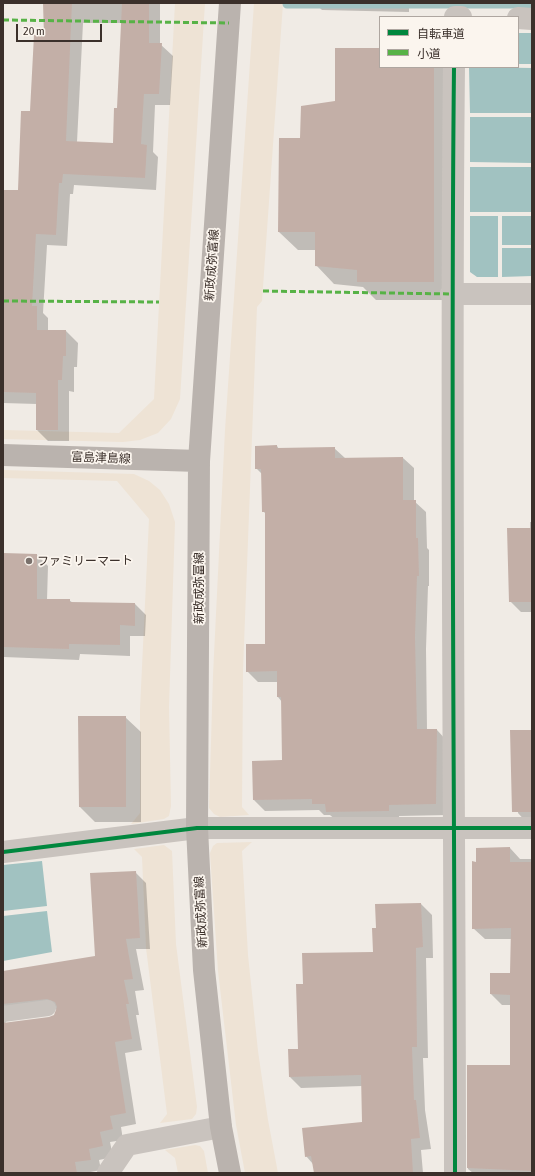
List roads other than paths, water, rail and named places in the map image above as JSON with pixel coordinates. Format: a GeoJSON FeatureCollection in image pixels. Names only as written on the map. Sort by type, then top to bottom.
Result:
{"type":"FeatureCollection","features":[{"type":"Feature","properties":{"kind":"main road","name":"新政成弥富線"},"geometry":{"type":"LineString","coordinates":[[230,3],[199,460],[197,828],[204,970],[221,1127],[230,1173]]}},
{"type":"Feature","properties":{"kind":"main road","name":"富島津島線"},"geometry":{"type":"LineString","coordinates":[[3,455],[199,460]]}},
{"type":"Feature","properties":{"kind":"street"},"geometry":{"type":"LineString","coordinates":[[519,18],[532,18]]}},
{"type":"Feature","properties":{"kind":"street"},"geometry":{"type":"LineString","coordinates":[[454,68],[451,294],[455,828],[455,1173]]}},
{"type":"Feature","properties":{"kind":"street"},"geometry":{"type":"LineString","coordinates":[[451,294],[532,294]]}},
{"type":"Feature","properties":{"kind":"street"},"geometry":{"type":"LineString","coordinates":[[3,852],[197,828],[532,828]]}},
{"type":"Feature","properties":{"kind":"street"},"geometry":{"type":"LineString","coordinates":[[108,1173],[127,1145],[221,1127]]}},
{"type":"Feature","properties":{"kind":"lane"},"geometry":{"type":"LineString","coordinates":[[3,1014],[48,1008]]}},
{"type":"Feature","properties":{"kind":"water"},"geometry":{"type":"Polygon","coordinates":[[[519,33],[532,33],[532,64],[519,64],[519,33]]]}},
{"type":"Feature","properties":{"kind":"water"},"geometry":{"type":"Polygon","coordinates":[[[469,68],[532,68],[532,113],[470,113],[469,68]]]}},
{"type":"Feature","properties":{"kind":"water"},"geometry":{"type":"Polygon","coordinates":[[[470,117],[532,117],[532,163],[470,162],[470,117]]]}},
{"type":"Feature","properties":{"kind":"water"},"geometry":{"type":"Polygon","coordinates":[[[470,167],[532,167],[532,212],[470,212],[470,167]]]}},
{"type":"Feature","properties":{"kind":"water"},"geometry":{"type":"Polygon","coordinates":[[[470,216],[498,216],[498,277],[477,277],[470,272],[470,216]]]}},
{"type":"Feature","properties":{"kind":"water"},"geometry":{"type":"Polygon","coordinates":[[[502,216],[532,216],[532,245],[502,245],[502,216]]]}},
{"type":"Feature","properties":{"kind":"water"},"geometry":{"type":"Polygon","coordinates":[[[502,248],[532,248],[532,276],[502,277],[502,248]]]}},
{"type":"Feature","properties":{"kind":"water"},"geometry":{"type":"Polygon","coordinates":[[[42,861],[47,906],[3,911],[3,865],[42,861]]]}},
{"type":"Feature","properties":{"kind":"water"},"geometry":{"type":"Polygon","coordinates":[[[47,911],[52,952],[3,961],[3,916],[47,911]]]}},
{"type":"Feature","properties":{"kind":"waterway"},"geometry":{"type":"LineString","coordinates":[[287,4],[532,4]]}},
{"type":"Feature","properties":{"kind":"place","name":"ファミリーマート"},"geometry":{"type":"Point","coordinates":[29,561]}}]}
